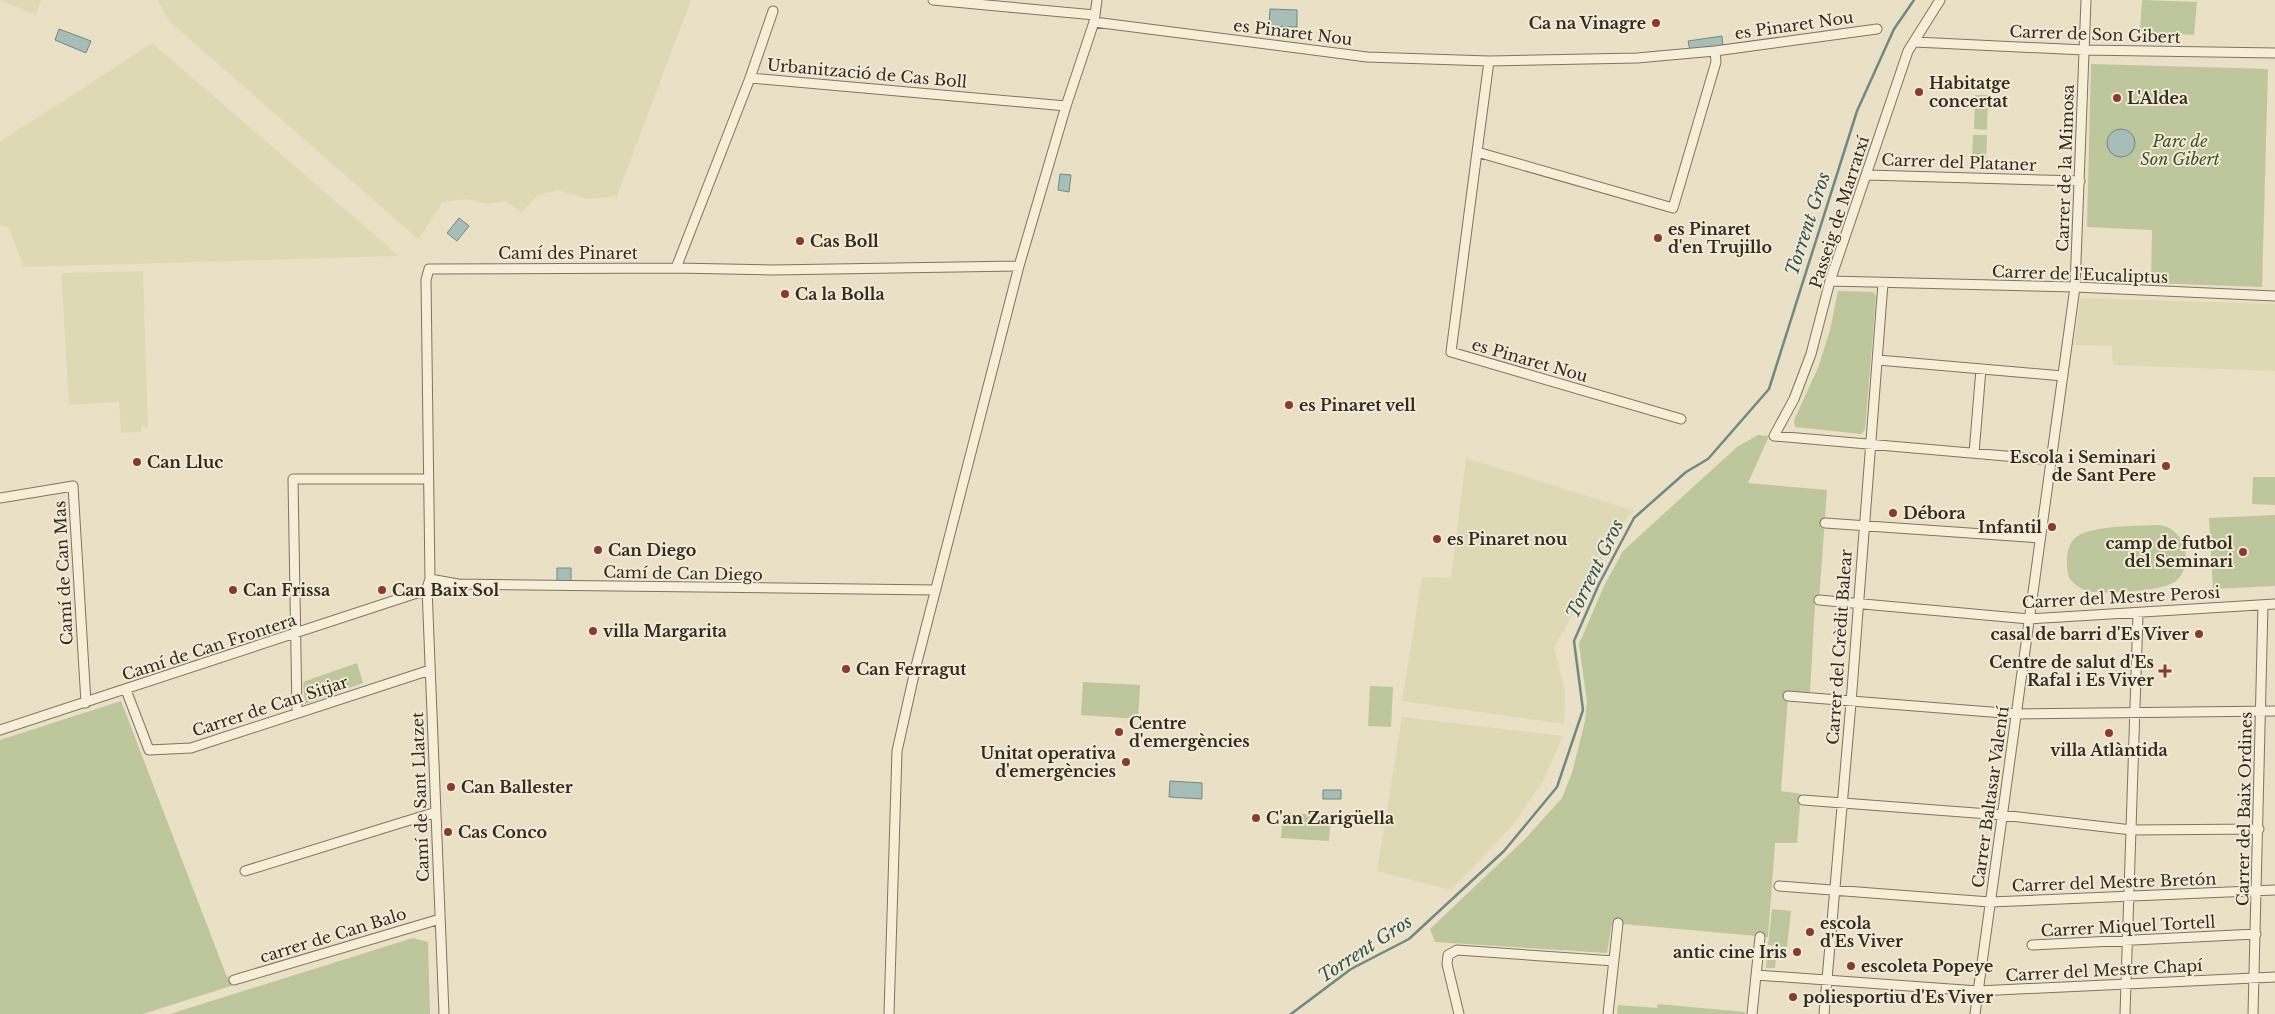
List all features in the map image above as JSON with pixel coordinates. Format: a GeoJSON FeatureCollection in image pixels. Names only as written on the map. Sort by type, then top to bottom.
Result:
{"type":"FeatureCollection","features":[{"type":"Feature","properties":{"kind":"street","name":"es Pinaret Nou"},"geometry":{"type":"LineString","coordinates":[[932,0],[1095,19],[1367,57],[1489,61],[1637,58],[1715,51],[1877,29]]}},
{"type":"Feature","properties":{"kind":"street"},"geometry":{"type":"LineString","coordinates":[[889,1014],[897,751],[916,666],[1019,266],[1066,106],[1095,19],[1097,0]]}},
{"type":"Feature","properties":{"kind":"street","name":"Passeig de Marratxí"},"geometry":{"type":"LineString","coordinates":[[1870,444],[1774,436],[1794,399],[1808,362],[1830,281],[1908,51],[1940,0]]}},
{"type":"Feature","properties":{"kind":"street","name":"Carrer de la Mimosa"},"geometry":{"type":"LineString","coordinates":[[2075,287],[2086,0]]}},
{"type":"Feature","properties":{"kind":"street"},"geometry":{"type":"LineString","coordinates":[[750,78],[773,11]]}},
{"type":"Feature","properties":{"kind":"street","name":"Carrer de Son Gibert"},"geometry":{"type":"LineString","coordinates":[[1915,42],[2084,50],[2275,53]]}},
{"type":"Feature","properties":{"kind":"street","name":"es Pinaret Nou"},"geometry":{"type":"LineString","coordinates":[[1477,152],[1673,208],[1716,62],[1715,51]]}},
{"type":"Feature","properties":{"kind":"street","name":"es Pinaret Nou"},"geometry":{"type":"LineString","coordinates":[[1489,61],[1451,352],[1681,419]]}},
{"type":"Feature","properties":{"kind":"street","name":"Urbanització de Cas Boll"},"geometry":{"type":"LineString","coordinates":[[676,268],[750,78],[1066,106]]}},
{"type":"Feature","properties":{"kind":"street","name":"Carrer del Plataner"},"geometry":{"type":"LineString","coordinates":[[1867,175],[2080,181]]}},
{"type":"Feature","properties":{"kind":"street","name":"Camí des Pinaret"},"geometry":{"type":"LineString","coordinates":[[430,579],[426,280],[429,269],[676,268],[772,270],[1019,266]]}},
{"type":"Feature","properties":{"kind":"street","name":"Carrer de l'Eucaliptus"},"geometry":{"type":"LineString","coordinates":[[1830,281],[2075,287],[2275,296]]}},
{"type":"Feature","properties":{"kind":"street","name":"Carrer del Crèdit Balear"},"geometry":{"type":"LineString","coordinates":[[1824,1014],[1851,703],[1883,283]]}},
{"type":"Feature","properties":{"kind":"street","name":"Carrer Baltasar Valentí"},"geometry":{"type":"LineString","coordinates":[[1975,1014],[2075,287]]}},
{"type":"Feature","properties":{"kind":"street"},"geometry":{"type":"LineString","coordinates":[[1878,360],[2063,376]]}},
{"type":"Feature","properties":{"kind":"street"},"geometry":{"type":"LineString","coordinates":[[1974,453],[1981,369]]}},
{"type":"Feature","properties":{"kind":"street"},"geometry":{"type":"LineString","coordinates":[[1870,444],[2051,460]]}},
{"type":"Feature","properties":{"kind":"street"},"geometry":{"type":"LineString","coordinates":[[297,713],[293,479],[428,480]]}},
{"type":"Feature","properties":{"kind":"street","name":"Camí de Can Mas"},"geometry":{"type":"LineString","coordinates":[[0,498],[73,486],[86,703]]}},
{"type":"Feature","properties":{"kind":"street"},"geometry":{"type":"LineString","coordinates":[[1825,523],[2040,538]]}},
{"type":"Feature","properties":{"kind":"street","name":"Camí de Can Diego"},"geometry":{"type":"LineString","coordinates":[[430,579],[468,584],[936,590]]}},
{"type":"Feature","properties":{"kind":"street","name":"Camí de Sant Llatzet"},"geometry":{"type":"LineString","coordinates":[[430,579],[427,592],[444,1014]]}},
{"type":"Feature","properties":{"kind":"street","name":"Camí de Can Frontera"},"geometry":{"type":"LineString","coordinates":[[0,730],[417,593],[427,592]]}},
{"type":"Feature","properties":{"kind":"street","name":"Carrer del Mestre Perosi"},"geometry":{"type":"LineString","coordinates":[[1819,600],[2029,619],[2138,614],[2275,604]]}},
{"type":"Feature","properties":{"kind":"street","name":"Carrer del Baix Ordines"},"geometry":{"type":"LineString","coordinates":[[2253,1014],[2258,891],[2264,604]]}},
{"type":"Feature","properties":{"kind":"street"},"geometry":{"type":"LineString","coordinates":[[2125,1014],[2138,614]]}},
{"type":"Feature","properties":{"kind":"street","name":"Carrer de Can Sitjar"},"geometry":{"type":"LineString","coordinates":[[126,690],[149,750],[191,748],[430,670]]}},
{"type":"Feature","properties":{"kind":"street"},"geometry":{"type":"LineString","coordinates":[[1788,696],[1851,703],[2016,714],[2275,711]]}},
{"type":"Feature","properties":{"kind":"street"},"geometry":{"type":"LineString","coordinates":[[1802,800],[2002,815],[2132,830],[2259,829]]}},
{"type":"Feature","properties":{"kind":"street"},"geometry":{"type":"LineString","coordinates":[[245,871],[436,812]]}},
{"type":"Feature","properties":{"kind":"street","name":"Carrer del Mestre Bretón"},"geometry":{"type":"LineString","coordinates":[[1779,886],[1990,902],[2275,890]]}},
{"type":"Feature","properties":{"kind":"street","name":"carrer de Can Balo"},"geometry":{"type":"LineString","coordinates":[[234,980],[440,919]]}},
{"type":"Feature","properties":{"kind":"street"},"geometry":{"type":"LineString","coordinates":[[1608,1014],[1618,923]]}},
{"type":"Feature","properties":{"kind":"street","name":"Carrer Miquel Tortell"},"geometry":{"type":"LineString","coordinates":[[2032,945],[2128,942],[2256,934]]}},
{"type":"Feature","properties":{"kind":"street"},"geometry":{"type":"LineString","coordinates":[[1752,1014],[1760,937]]}},
{"type":"Feature","properties":{"kind":"street"},"geometry":{"type":"LineString","coordinates":[[1459,1014],[1447,964],[1448,956],[1457,950],[1614,961]]}},
{"type":"Feature","properties":{"kind":"street","name":"Carrer del Mestre Chapí"},"geometry":{"type":"LineString","coordinates":[[1756,975],[1978,991],[2275,977]]}},
{"type":"Feature","properties":{"kind":"shaded area"},"geometry":{"type":"Polygon","coordinates":[[[0,0],[41,0],[36,15],[0,0]]]}},
{"type":"Feature","properties":{"kind":"shaded area"},"geometry":{"type":"Polygon","coordinates":[[[157,0],[691,0],[617,196],[588,199],[557,190],[537,196],[522,212],[505,201],[487,204],[467,199],[443,202],[418,239],[170,22],[157,0]]]}},
{"type":"Feature","properties":{"kind":"shaded area"},"geometry":{"type":"Polygon","coordinates":[[[152,43],[399,256],[24,267],[8,227],[0,225],[0,142],[152,43]]]}},
{"type":"Feature","properties":{"kind":"shaded area"},"geometry":{"type":"Polygon","coordinates":[[[143,271],[148,427],[141,427],[141,432],[121,433],[119,402],[69,405],[61,273],[143,271]]]}},
{"type":"Feature","properties":{"kind":"shaded area"},"geometry":{"type":"Polygon","coordinates":[[[2080,298],[2275,304],[2275,371],[2113,365],[2112,346],[2074,345],[2080,298]]]}},
{"type":"Feature","properties":{"kind":"shaded area"},"geometry":{"type":"Polygon","coordinates":[[[1466,458],[1635,511],[1627,517],[1554,648],[1565,690],[1564,724],[1402,701],[1422,577],[1451,578],[1466,458]]]}},
{"type":"Feature","properties":{"kind":"shaded area"},"geometry":{"type":"Polygon","coordinates":[[[1402,717],[1563,736],[1543,781],[1512,826],[1451,890],[1377,871],[1402,717]]]}},
{"type":"Feature","properties":{"kind":"green space"},"geometry":{"type":"Polygon","coordinates":[[[2142,0],[2197,2],[2194,35],[2140,32],[2142,0]]]}},
{"type":"Feature","properties":{"kind":"green space","name":"Parc de Son Gibert"},"geometry":{"type":"Polygon","coordinates":[[[2091,64],[2268,69],[2262,287],[2151,283],[2152,230],[2087,227],[2091,64]]]}},
{"type":"Feature","properties":{"kind":"green space"},"geometry":{"type":"Polygon","coordinates":[[[1975,95],[1988,95],[1987,130],[1974,129],[1975,95]]]}},
{"type":"Feature","properties":{"kind":"green space"},"geometry":{"type":"Polygon","coordinates":[[[1973,135],[1987,135],[1986,162],[1972,162],[1973,135]]]}},
{"type":"Feature","properties":{"kind":"green space"},"geometry":{"type":"Polygon","coordinates":[[[1838,291],[1873,292],[1876,296],[1865,430],[1861,434],[1795,427],[1794,420],[1818,368],[1830,330],[1838,291]]]}},
{"type":"Feature","properties":{"kind":"green space"},"geometry":{"type":"Polygon","coordinates":[[[1758,435],[1769,436],[1748,483],[1827,490],[1819,600],[1815,605],[1810,692],[1788,697],[1781,791],[1801,794],[1797,843],[1775,843],[1768,937],[1612,923],[1607,953],[1435,942],[1430,929],[1525,839],[1562,798],[1572,773],[1585,721],[1587,702],[1579,644],[1604,586],[1623,551],[1737,447],[1758,435]]]}},
{"type":"Feature","properties":{"kind":"green space"},"geometry":{"type":"Polygon","coordinates":[[[2253,477],[2275,477],[2275,505],[2252,504],[2253,477]]]}},
{"type":"Feature","properties":{"kind":"green space","name":"camp de futbol del Seminari"},"geometry":{"type":"Polygon","coordinates":[[[2275,515],[2275,586],[2213,589],[2209,518],[2275,515]]]}},
{"type":"Feature","properties":{"kind":"green space"},"geometry":{"type":"Polygon","coordinates":[[[2158,525],[2166,527],[2175,533],[2184,545],[2186,561],[2181,575],[2176,581],[2147,590],[2106,593],[2085,590],[2077,586],[2069,578],[2067,568],[2068,551],[2075,538],[2102,528],[2158,525]]]}},
{"type":"Feature","properties":{"kind":"green space"},"geometry":{"type":"Polygon","coordinates":[[[357,663],[363,683],[305,704],[303,682],[357,663]]]}},
{"type":"Feature","properties":{"kind":"green space"},"geometry":{"type":"Polygon","coordinates":[[[1083,682],[1140,685],[1138,719],[1081,715],[1083,682]]]}},
{"type":"Feature","properties":{"kind":"green space"},"geometry":{"type":"Polygon","coordinates":[[[1370,686],[1393,687],[1391,727],[1368,726],[1370,686]]]}},
{"type":"Feature","properties":{"kind":"green space"},"geometry":{"type":"Polygon","coordinates":[[[121,701],[227,977],[231,976],[234,985],[143,1014],[0,1014],[0,740],[121,701]]]}},
{"type":"Feature","properties":{"kind":"green space"},"geometry":{"type":"Polygon","coordinates":[[[1283,813],[1331,815],[1329,841],[1281,838],[1283,813]]]}},
{"type":"Feature","properties":{"kind":"green space"},"geometry":{"type":"Polygon","coordinates":[[[1772,909],[1791,911],[1787,947],[1768,945],[1772,909]]]}},
{"type":"Feature","properties":{"kind":"green space"},"geometry":{"type":"Polygon","coordinates":[[[413,938],[428,942],[430,1014],[170,1014],[413,938]]]}},
{"type":"Feature","properties":{"kind":"green space"},"geometry":{"type":"Polygon","coordinates":[[[1768,949],[1777,950],[1775,968],[1766,968],[1768,949]]]}},
{"type":"Feature","properties":{"kind":"green space"},"geometry":{"type":"Polygon","coordinates":[[[1658,1004],[1745,1012],[1745,1014],[1617,1014],[1618,1005],[1657,1008],[1658,1004]]]}},
{"type":"Feature","properties":{"kind":"water"},"geometry":{"type":"Polygon","coordinates":[[[1270,9],[1297,10],[1297,27],[1269,26],[1270,9]]]}},
{"type":"Feature","properties":{"kind":"water"},"geometry":{"type":"Polygon","coordinates":[[[59,29],[91,41],[86,53],[55,40],[59,29]]]}},
{"type":"Feature","properties":{"kind":"water"},"geometry":{"type":"Polygon","coordinates":[[[1722,36],[1723,47],[1690,50],[1688,41],[1722,36]]]}},
{"type":"Feature","properties":{"kind":"water"},"geometry":{"type":"Polygon","coordinates":[[[2121,129],[2131,133],[2135,143],[2131,153],[2121,157],[2111,153],[2107,143],[2111,133],[2121,129]]]}},
{"type":"Feature","properties":{"kind":"water"},"geometry":{"type":"Polygon","coordinates":[[[1060,174],[1071,175],[1069,192],[1058,190],[1060,174]]]}},
{"type":"Feature","properties":{"kind":"water"},"geometry":{"type":"Polygon","coordinates":[[[459,218],[469,226],[457,241],[447,233],[459,218]]]}},
{"type":"Feature","properties":{"kind":"water"},"geometry":{"type":"Polygon","coordinates":[[[557,568],[571,568],[571,582],[557,582],[557,568]]]}},
{"type":"Feature","properties":{"kind":"water"},"geometry":{"type":"Polygon","coordinates":[[[1170,781],[1202,783],[1202,799],[1169,797],[1170,781]]]}},
{"type":"Feature","properties":{"kind":"water"},"geometry":{"type":"Polygon","coordinates":[[[1323,790],[1341,790],[1341,799],[1323,799],[1323,790]]]}},
{"type":"Feature","properties":{"kind":"waterway","name":"Torrent Gros"},"geometry":{"type":"LineString","coordinates":[[1291,1014],[1351,969],[1409,939],[1504,851],[1557,787],[1583,710],[1574,641],[1599,584],[1634,518],[1686,472],[1708,459],[1769,389],[1857,111],[1894,29],[1914,0]]}},
{"type":"Feature","properties":{"kind":"place","name":"Ca na Vinagre"},"geometry":{"type":"Point","coordinates":[1656,23]}},
{"type":"Feature","properties":{"kind":"place","name":"Habitatge concertat"},"geometry":{"type":"Point","coordinates":[1919,92]}},
{"type":"Feature","properties":{"kind":"place","name":"L'Aldea"},"geometry":{"type":"Point","coordinates":[2117,98]}},
{"type":"Feature","properties":{"kind":"place","name":"es Pinaret d'en Trujillo"},"geometry":{"type":"Point","coordinates":[1658,238]}},
{"type":"Feature","properties":{"kind":"place","name":"Cas Boll"},"geometry":{"type":"Point","coordinates":[800,241]}},
{"type":"Feature","properties":{"kind":"place","name":"Ca la Bolla"},"geometry":{"type":"Point","coordinates":[785,294]}},
{"type":"Feature","properties":{"kind":"place","name":"es Pinaret vell"},"geometry":{"type":"Point","coordinates":[1289,405]}},
{"type":"Feature","properties":{"kind":"place","name":"Can Lluc"},"geometry":{"type":"Point","coordinates":[137,462]}},
{"type":"Feature","properties":{"kind":"place","name":"Escola i Seminari de Sant Pere"},"geometry":{"type":"Point","coordinates":[2166,466]}},
{"type":"Feature","properties":{"kind":"place","name":"Débora"},"geometry":{"type":"Point","coordinates":[1893,513]}},
{"type":"Feature","properties":{"kind":"place","name":"Infantil"},"geometry":{"type":"Point","coordinates":[2052,527]}},
{"type":"Feature","properties":{"kind":"place","name":"es Pinaret nou"},"geometry":{"type":"Point","coordinates":[1437,539]}},
{"type":"Feature","properties":{"kind":"place","name":"Can Diego"},"geometry":{"type":"Point","coordinates":[598,550]}},
{"type":"Feature","properties":{"kind":"place","name":"camp de futbol del Seminari"},"geometry":{"type":"Point","coordinates":[2243,552]}},
{"type":"Feature","properties":{"kind":"place","name":"Can Frissa"},"geometry":{"type":"Point","coordinates":[233,590]}},
{"type":"Feature","properties":{"kind":"place","name":"Can Baix Sol"},"geometry":{"type":"Point","coordinates":[382,590]}},
{"type":"Feature","properties":{"kind":"place","name":"villa Margarita"},"geometry":{"type":"Point","coordinates":[593,631]}},
{"type":"Feature","properties":{"kind":"place","name":"casal de barri d'Es Viver"},"geometry":{"type":"Point","coordinates":[2199,634]}},
{"type":"Feature","properties":{"kind":"place","name":"Can Ferragut"},"geometry":{"type":"Point","coordinates":[846,669]}},
{"type":"Feature","properties":{"kind":"place","name":"Centre de salut d'Es Rafal i Es Viver"},"geometry":{"type":"Point","coordinates":[2165,671]}},
{"type":"Feature","properties":{"kind":"place","name":"Centre d'emergències"},"geometry":{"type":"Point","coordinates":[1119,732]}},
{"type":"Feature","properties":{"kind":"place","name":"villa Atlàntida"},"geometry":{"type":"Point","coordinates":[2109,733]}},
{"type":"Feature","properties":{"kind":"place","name":"Unitat operativa d'emergències"},"geometry":{"type":"Point","coordinates":[1126,762]}},
{"type":"Feature","properties":{"kind":"place","name":"Can Ballester"},"geometry":{"type":"Point","coordinates":[451,787]}},
{"type":"Feature","properties":{"kind":"place","name":"C'an Zarigüella"},"geometry":{"type":"Point","coordinates":[1256,818]}},
{"type":"Feature","properties":{"kind":"place","name":"Cas Conco"},"geometry":{"type":"Point","coordinates":[448,832]}},
{"type":"Feature","properties":{"kind":"place","name":"escola d'Es Viver"},"geometry":{"type":"Point","coordinates":[1810,932]}},
{"type":"Feature","properties":{"kind":"place","name":"antic cine Iris"},"geometry":{"type":"Point","coordinates":[1797,952]}},
{"type":"Feature","properties":{"kind":"place","name":"escoleta Popeye"},"geometry":{"type":"Point","coordinates":[1851,966]}},
{"type":"Feature","properties":{"kind":"place","name":"poliesportiu d'Es Viver"},"geometry":{"type":"Point","coordinates":[1793,997]}}]}
